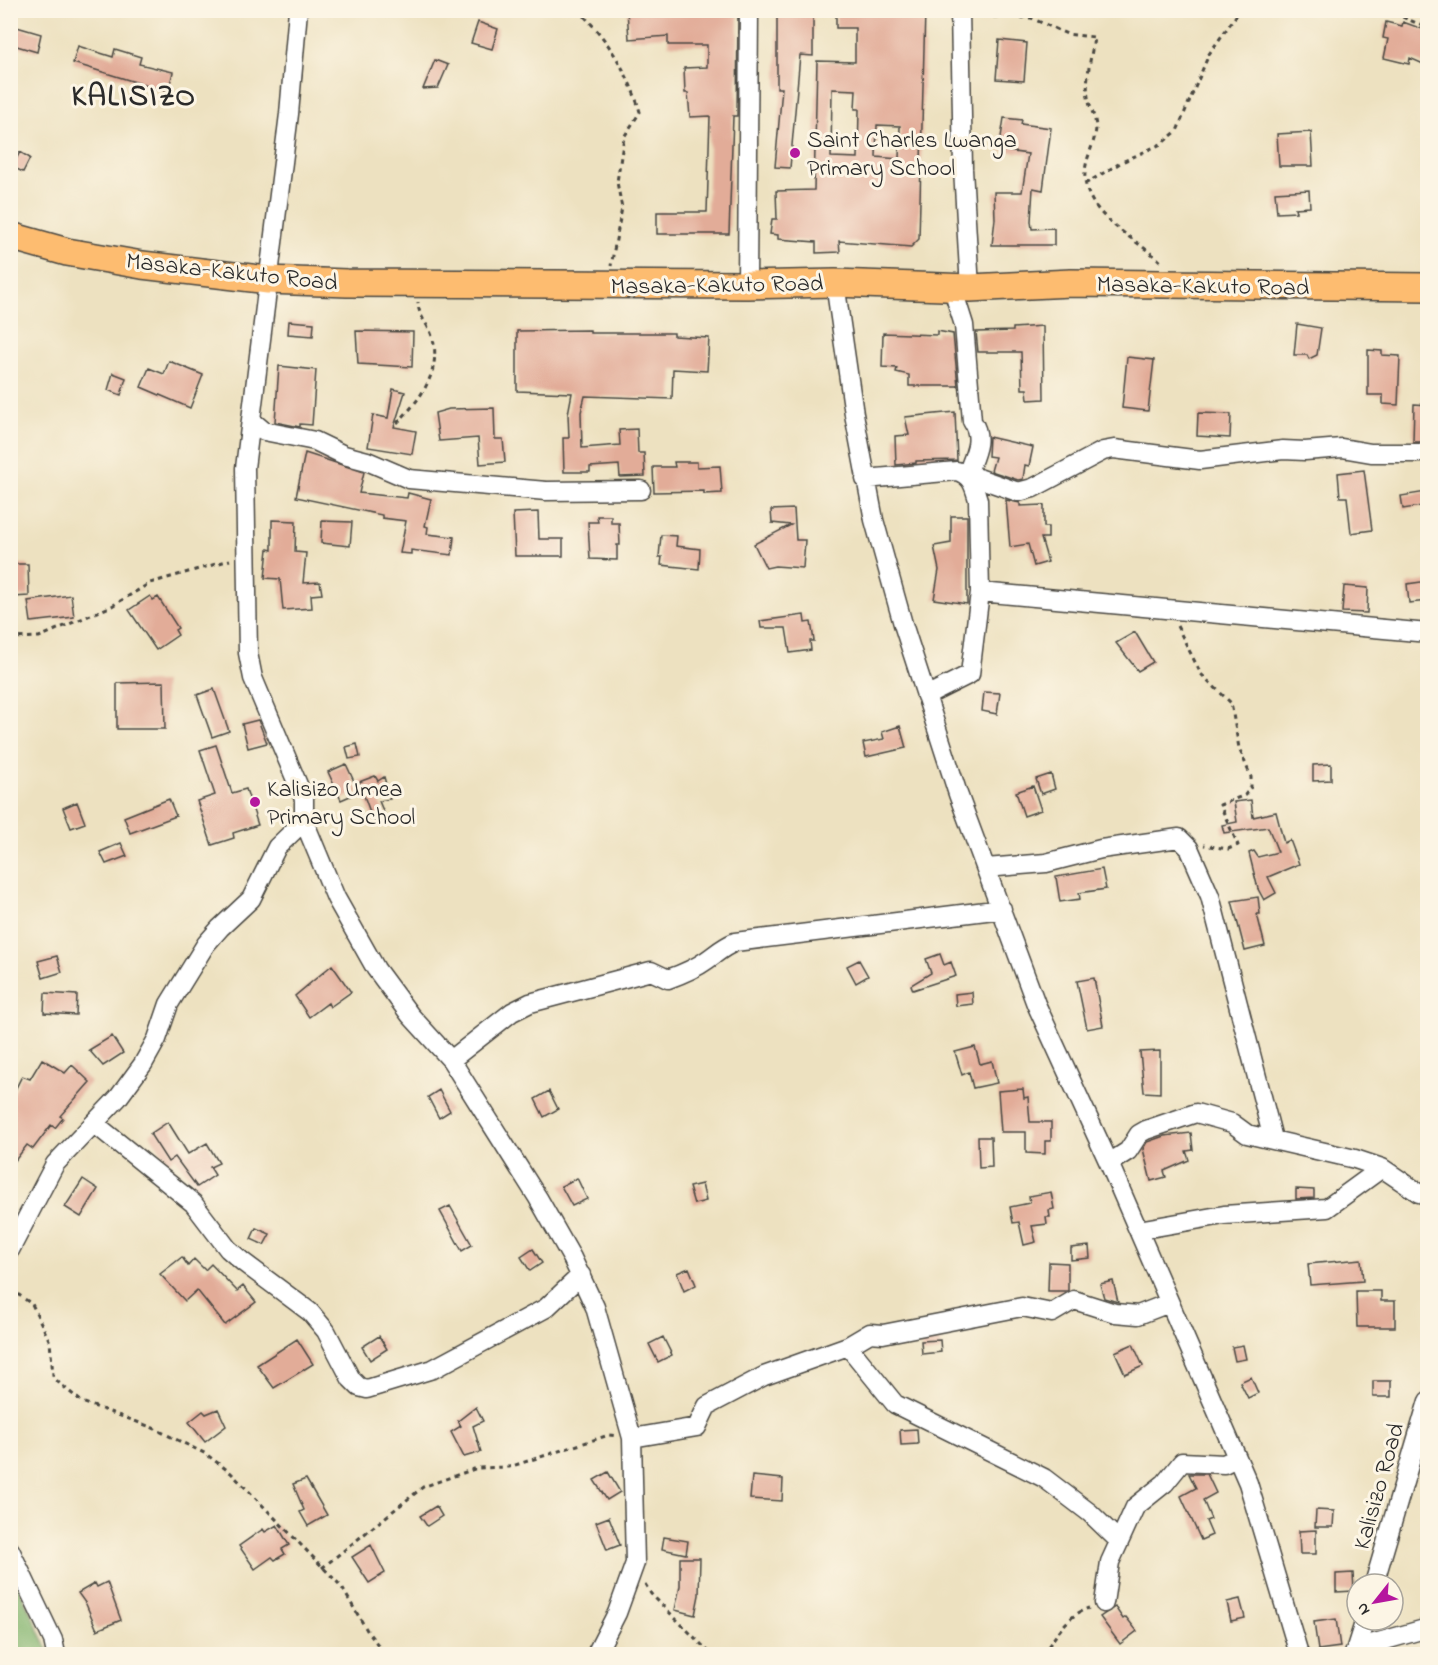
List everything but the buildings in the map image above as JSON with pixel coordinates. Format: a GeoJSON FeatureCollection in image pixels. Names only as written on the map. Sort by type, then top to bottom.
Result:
{"type":"FeatureCollection","features":[{"type":"Feature","properties":{"kind":"highway","name":"Masaka-Kakuto Road"},"geometry":{"type":"LineString","coordinates":[[10,236],[67,252],[142,265],[268,280],[418,284],[835,283],[961,287],[1071,283],[1428,288]]}},
{"type":"Feature","properties":{"kind":"street"},"geometry":{"type":"LineString","coordinates":[[298,10],[289,114],[245,468],[248,653],[253,678],[304,799],[304,821],[336,898],[376,969],[410,1015],[451,1060],[538,1198],[581,1275],[595,1307],[632,1438],[635,1563],[617,1613],[596,1654]]}},
{"type":"Feature","properties":{"kind":"street"},"geometry":{"type":"LineString","coordinates":[[747,285],[749,10]]}},
{"type":"Feature","properties":{"kind":"street"},"geometry":{"type":"LineString","coordinates":[[926,696],[970,674],[980,592],[978,500],[967,474],[979,440],[979,431],[972,421],[961,287],[963,169],[960,12]]}},
{"type":"Feature","properties":{"kind":"street"},"geometry":{"type":"LineString","coordinates":[[835,283],[865,479],[903,624],[958,794],[1036,1004],[1109,1163],[1236,1458],[1265,1535],[1299,1654]]}},
{"type":"Feature","properties":{"kind":"street"},"geometry":{"type":"LineString","coordinates":[[251,420],[264,431],[315,441],[409,479],[546,491],[641,490]]}},
{"type":"Feature","properties":{"kind":"street"},"geometry":{"type":"LineString","coordinates":[[865,479],[957,471],[1018,492],[1033,488],[1102,451],[1114,449],[1200,460],[1283,450],[1342,448],[1371,453],[1428,453]]}},
{"type":"Feature","properties":{"kind":"street"},"geometry":{"type":"LineString","coordinates":[[980,592],[1428,633]]}},
{"type":"Feature","properties":{"kind":"street"},"geometry":{"type":"LineString","coordinates":[[10,1250],[55,1164],[95,1124],[143,1064],[157,1039],[169,1004],[206,945],[251,898],[277,847],[304,821]]}},
{"type":"Feature","properties":{"kind":"street"},"geometry":{"type":"LineString","coordinates":[[986,868],[1046,863],[1101,849],[1179,838],[1189,848],[1210,896],[1273,1139]]}},
{"type":"Feature","properties":{"kind":"street"},"geometry":{"type":"LineString","coordinates":[[451,1060],[512,1012],[530,1003],[651,971],[668,979],[708,960],[719,948],[735,942],[1002,909]]}},
{"type":"Feature","properties":{"kind":"street"},"geometry":{"type":"LineString","coordinates":[[1109,1163],[1128,1151],[1139,1134],[1196,1113],[1232,1123],[1247,1134],[1382,1168],[1419,1193],[1428,1195]]}},
{"type":"Feature","properties":{"kind":"street"},"geometry":{"type":"LineString","coordinates":[[95,1124],[185,1196],[228,1249],[310,1312],[326,1331],[351,1379],[359,1387],[367,1389],[433,1370],[546,1308],[581,1275]]}},
{"type":"Feature","properties":{"kind":"street"},"geometry":{"type":"LineString","coordinates":[[1138,1230],[1224,1215],[1327,1208],[1382,1168]]}},
{"type":"Feature","properties":{"kind":"street"},"geometry":{"type":"LineString","coordinates":[[632,1438],[697,1427],[707,1406],[764,1376],[849,1346],[870,1333],[883,1334],[1022,1307],[1052,1313],[1074,1300],[1115,1313],[1138,1315],[1169,1303]]}},
{"type":"Feature","properties":{"kind":"street"},"geometry":{"type":"LineString","coordinates":[[849,1346],[895,1404],[1044,1478],[1090,1514],[1118,1540]]}},
{"type":"Feature","properties":{"kind":"street","name":"Kalisizo Road"},"geometry":{"type":"LineString","coordinates":[[1378,1572],[1428,1401]]}},
{"type":"Feature","properties":{"kind":"street"},"geometry":{"type":"LineString","coordinates":[[1104,1603],[1110,1562],[1134,1507],[1166,1483],[1182,1462],[1224,1464],[1236,1458]]}},
{"type":"Feature","properties":{"kind":"street"},"geometry":{"type":"LineString","coordinates":[[10,1550],[53,1640],[56,1654]]}},
{"type":"Feature","properties":{"kind":"street"},"geometry":{"type":"LineString","coordinates":[[1356,1651],[1428,1628]]}},
{"type":"Feature","properties":{"kind":"street"},"geometry":{"type":"LineString","coordinates":[[1356,1651],[1362,1632]]}},
{"type":"Feature","properties":{"kind":"path"},"geometry":{"type":"LineString","coordinates":[[578,10],[612,50],[636,97],[640,112],[624,137],[617,182],[622,208],[620,229],[608,285]]}},
{"type":"Feature","properties":{"kind":"path"},"geometry":{"type":"LineString","coordinates":[[1085,184],[1122,162],[1161,144],[1177,131],[1209,54],[1240,10]]}},
{"type":"Feature","properties":{"kind":"path"},"geometry":{"type":"LineString","coordinates":[[1386,10],[1428,28]]}},
{"type":"Feature","properties":{"kind":"path"},"geometry":{"type":"LineString","coordinates":[[960,12],[1014,19],[1030,18],[1067,34],[1094,37],[1088,97],[1096,126],[1087,160],[1085,184],[1094,205],[1102,216],[1143,245],[1162,263],[1176,285]]}},
{"type":"Feature","properties":{"kind":"path"},"geometry":{"type":"LineString","coordinates":[[397,423],[418,402],[427,387],[433,361],[432,336],[418,306],[418,284]]}},
{"type":"Feature","properties":{"kind":"path"},"geometry":{"type":"LineString","coordinates":[[10,639],[39,637],[112,606],[150,583],[246,555]]}},
{"type":"Feature","properties":{"kind":"path"},"geometry":{"type":"LineString","coordinates":[[1172,610],[1183,642],[1201,674],[1231,703],[1239,748],[1251,777],[1251,787],[1245,795],[1220,805],[1238,845],[1219,849],[1179,838]]}},
{"type":"Feature","properties":{"kind":"path"},"geometry":{"type":"LineString","coordinates":[[10,1289],[32,1304],[50,1342],[53,1375],[58,1382],[82,1402],[151,1427],[206,1454],[231,1473],[341,1586],[368,1632],[385,1654]]}},
{"type":"Feature","properties":{"kind":"path"},"geometry":{"type":"LineString","coordinates":[[322,1568],[415,1494],[437,1480],[477,1468],[509,1467],[609,1435],[632,1438]]}},
{"type":"Feature","properties":{"kind":"path"},"geometry":{"type":"LineString","coordinates":[[635,1563],[651,1594],[711,1654]]}},
{"type":"Feature","properties":{"kind":"path"},"geometry":{"type":"LineString","coordinates":[[1043,1654],[1066,1622],[1077,1611],[1104,1603]]}},
{"type":"Feature","properties":{"kind":"green space"},"geometry":{"type":"Polygon","coordinates":[[[10,1569],[50,1654],[11,1654],[10,1569]]]}},
{"type":"Feature","properties":{"kind":"place","name":"Saint Charles Lwanga Primary School"},"geometry":{"type":"Point","coordinates":[795,153]}},
{"type":"Feature","properties":{"kind":"place","name":"Kalisizo Umea Primary School"},"geometry":{"type":"Point","coordinates":[255,802]}},
{"type":"Feature","properties":{"kind":"district","name":"KALISIZO"},"geometry":{"type":"Point","coordinates":[134,95]}}]}
